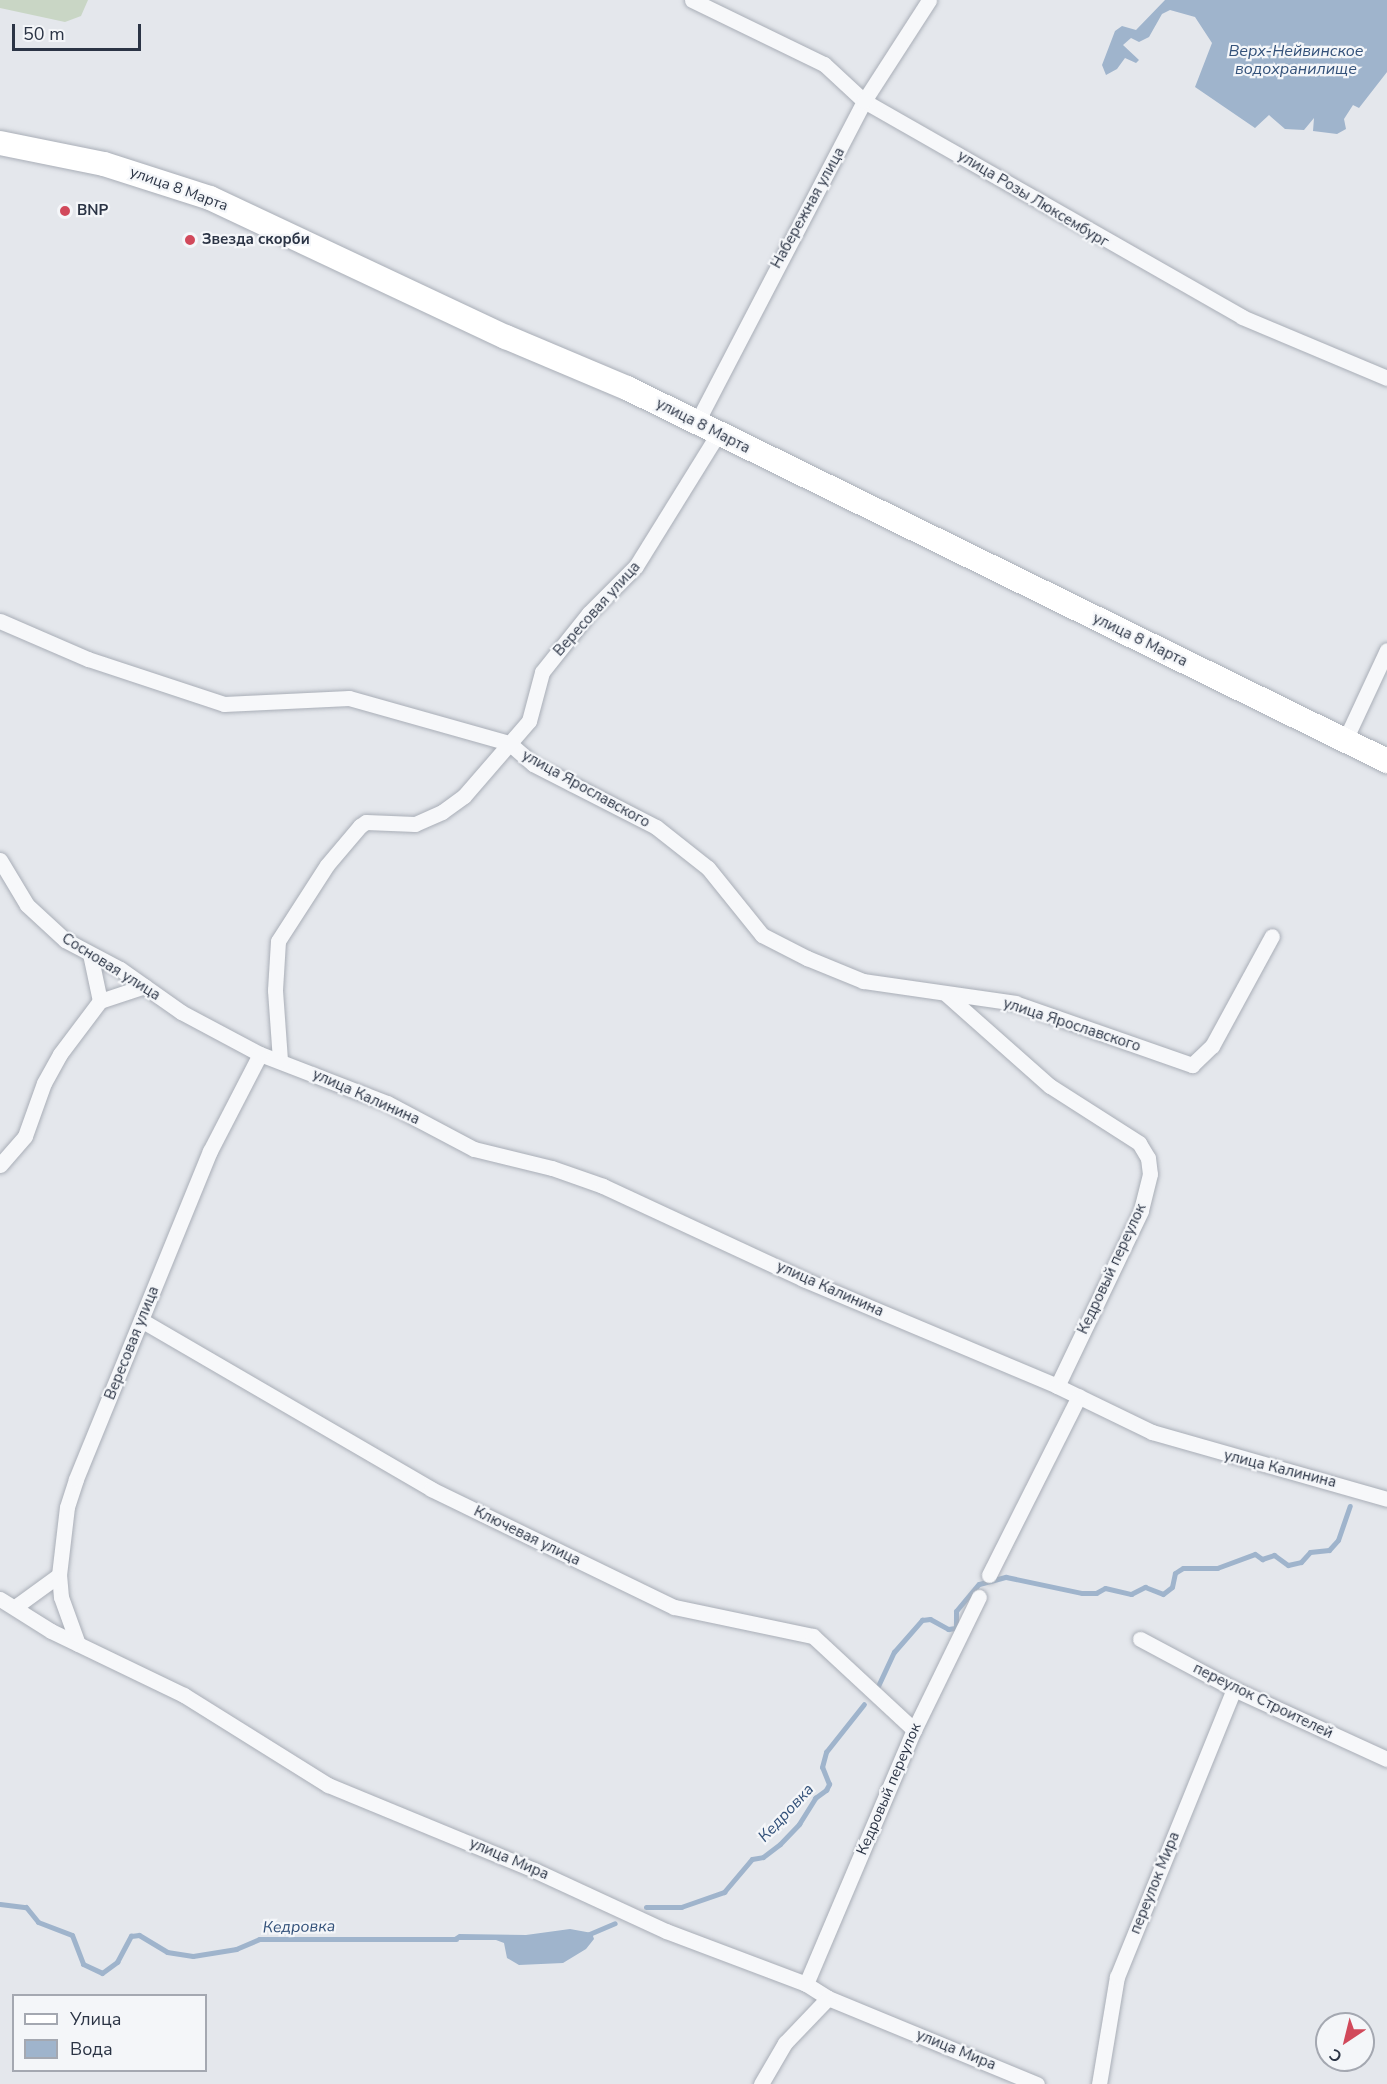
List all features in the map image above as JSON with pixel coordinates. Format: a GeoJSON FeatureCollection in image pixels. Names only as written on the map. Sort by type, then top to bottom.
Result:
{"type":"FeatureCollection","features":[{"type":"Feature","properties":{"kind":"main road","name":"улица 8 Марта"},"geometry":{"type":"LineString","coordinates":[[0,143],[104,164],[210,198],[697,422],[1387,760]]}},
{"type":"Feature","properties":{"kind":"street","name":"улица Розы Люксембург"},"geometry":{"type":"LineString","coordinates":[[692,0],[824,64],[864,101],[1242,317],[1387,378]]}},
{"type":"Feature","properties":{"kind":"street","name":"Набережная улица"},"geometry":{"type":"LineString","coordinates":[[697,422],[864,101],[929,0]]}},
{"type":"Feature","properties":{"kind":"street","name":"Вересовая улица"},"geometry":{"type":"LineString","coordinates":[[280,1060],[274,974],[278,941],[327,865],[351,833],[366,822],[402,826],[442,812],[464,796],[530,721],[542,672],[590,613],[636,566],[718,434]]}},
{"type":"Feature","properties":{"kind":"street","name":"улица Ярославского"},"geometry":{"type":"LineString","coordinates":[[0,621],[88,659],[224,704],[349,698],[509,743],[534,764],[612,802],[685,849],[708,868],[762,935],[849,978],[1015,1003],[1192,1065],[1212,1046],[1272,936]]}},
{"type":"Feature","properties":{"kind":"street"},"geometry":{"type":"LineString","coordinates":[[1345,740],[1387,650]]}},
{"type":"Feature","properties":{"kind":"street","name":"Сосновая улица"},"geometry":{"type":"LineString","coordinates":[[0,860],[27,905],[65,940],[145,986],[181,1012],[260,1054],[280,1060]]}},
{"type":"Feature","properties":{"kind":"street"},"geometry":{"type":"LineString","coordinates":[[90,954],[100,1001]]}},
{"type":"Feature","properties":{"kind":"street"},"geometry":{"type":"LineString","coordinates":[[0,1165],[25,1136],[44,1083],[60,1054],[100,1001],[145,986]]}},
{"type":"Feature","properties":{"kind":"street","name":"Кедровый переулок"},"geometry":{"type":"LineString","coordinates":[[946,994],[1050,1086],[1139,1143],[1148,1158],[1150,1174],[1141,1211],[1057,1386]]}},
{"type":"Feature","properties":{"kind":"street","name":"Вересовая улица"},"geometry":{"type":"LineString","coordinates":[[78,1644],[61,1597],[59,1575],[68,1507],[76,1479],[210,1151],[260,1054]]}},
{"type":"Feature","properties":{"kind":"street","name":"улица Калинина"},"geometry":{"type":"LineString","coordinates":[[280,1060],[387,1103],[474,1149],[552,1168],[603,1186],[803,1279],[1057,1386],[1152,1432],[1192,1446],[1289,1469],[1387,1499]]}},
{"type":"Feature","properties":{"kind":"street","name":"Ключевая улица"},"geometry":{"type":"LineString","coordinates":[[141,1320],[431,1489],[674,1607],[813,1636],[914,1730]]}},
{"type":"Feature","properties":{"kind":"street"},"geometry":{"type":"LineString","coordinates":[[988,1575],[1079,1396]]}},
{"type":"Feature","properties":{"kind":"street"},"geometry":{"type":"LineString","coordinates":[[15,1607],[59,1575]]}},
{"type":"Feature","properties":{"kind":"street","name":"Кедровый переулок"},"geometry":{"type":"LineString","coordinates":[[806,1984],[914,1730],[979,1597]]}},
{"type":"Feature","properties":{"kind":"street","name":"улица Мира"},"geometry":{"type":"LineString","coordinates":[[0,1599],[78,1644],[176,1690],[328,1785],[502,1856],[666,1931],[806,1984],[828,1998],[1037,2084]]}},
{"type":"Feature","properties":{"kind":"street","name":"переулок Строителей"},"geometry":{"type":"LineString","coordinates":[[1140,1639],[1234,1689],[1387,1759]]}},
{"type":"Feature","properties":{"kind":"street","name":"переулок Мира"},"geometry":{"type":"LineString","coordinates":[[1099,2084],[1117,1977],[1234,1689]]}},
{"type":"Feature","properties":{"kind":"street"},"geometry":{"type":"LineString","coordinates":[[761,2084],[785,2043],[828,1998]]}},
{"type":"Feature","properties":{"kind":"green space"},"geometry":{"type":"Polygon","coordinates":[[[0,0],[88,0],[81,16],[65,22],[0,8],[0,0]]]}},
{"type":"Feature","properties":{"kind":"water","name":"Верх-Нейвинское водохранилище"},"geometry":{"type":"Polygon","coordinates":[[[1165,0],[1387,0],[1387,72],[1359,108],[1353,105],[1344,119],[1346,129],[1337,134],[1313,131],[1314,118],[1304,130],[1285,129],[1269,115],[1255,128],[1195,87],[1212,43],[1195,17],[1170,10],[1162,14],[1149,37],[1139,42],[1131,38],[1123,45],[1139,60],[1136,63],[1125,58],[1117,69],[1106,75],[1102,65],[1115,31],[1122,26],[1136,30],[1165,0]]]}},
{"type":"Feature","properties":{"kind":"water"},"geometry":{"type":"Polygon","coordinates":[[[570,1929],[592,1933],[594,1939],[586,1949],[563,1963],[519,1965],[507,1958],[504,1943],[496,1940],[450,1940],[459,1934],[526,1935],[570,1929]]]}},
{"type":"Feature","properties":{"kind":"waterway","name":"Кедровка"},"geometry":{"type":"LineString","coordinates":[[878,1686],[894,1652],[922,1620],[930,1619],[948,1629],[956,1628],[956,1611],[979,1584],[1006,1577],[1082,1593],[1096,1593],[1105,1588],[1131,1594],[1145,1587],[1163,1594],[1172,1587],[1175,1573],[1183,1568],[1217,1568],[1255,1554],[1262,1559],[1274,1555],[1288,1565],[1301,1562],[1310,1552],[1329,1550],[1338,1540],[1350,1506]]}},
{"type":"Feature","properties":{"kind":"waterway","name":"Кедровка"},"geometry":{"type":"LineString","coordinates":[[646,1907],[681,1907],[724,1892],[752,1859],[763,1857],[780,1844],[799,1824],[815,1798],[826,1790],[829,1784],[822,1767],[826,1752],[864,1704]]}},
{"type":"Feature","properties":{"kind":"waterway","name":"Кедровка"},"geometry":{"type":"LineString","coordinates":[[0,1904],[26,1907],[38,1922],[72,1935],[83,1964],[102,1973],[117,1962],[131,1936],[139,1935],[167,1952],[193,1956],[236,1949],[259,1939],[456,1939]]}},
{"type":"Feature","properties":{"kind":"waterway","name":"Кедровка"},"geometry":{"type":"LineString","coordinates":[[587,1935],[615,1923]]}},
{"type":"Feature","properties":{"kind":"place","name":"BNP"},"geometry":{"type":"Point","coordinates":[65,211]}},
{"type":"Feature","properties":{"kind":"place","name":"Звезда скорби"},"geometry":{"type":"Point","coordinates":[190,240]}}]}
